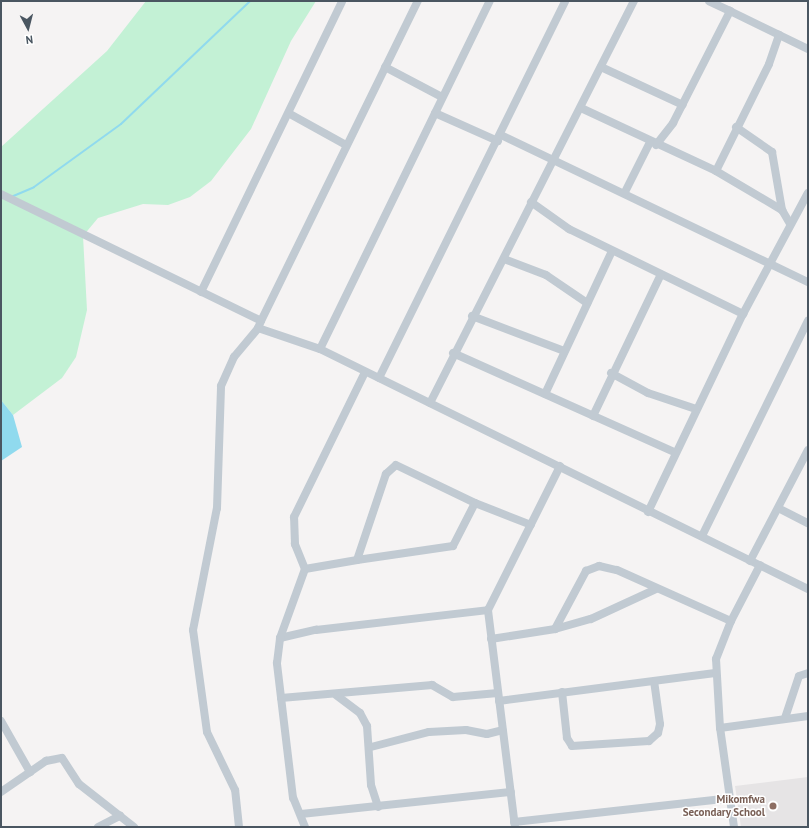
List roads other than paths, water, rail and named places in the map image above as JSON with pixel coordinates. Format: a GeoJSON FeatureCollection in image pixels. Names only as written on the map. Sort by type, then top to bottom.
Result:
{"type":"FeatureCollection","features":[{"type":"Feature","properties":{"kind":"street"},"geometry":{"type":"LineString","coordinates":[[201,292],[290,114],[342,1]]}},
{"type":"Feature","properties":{"kind":"street"},"geometry":{"type":"LineString","coordinates":[[238,827],[235,790],[207,732],[194,630],[217,508],[221,386],[234,357],[259,324],[418,1]]}},
{"type":"Feature","properties":{"kind":"street"},"geometry":{"type":"LineString","coordinates":[[320,349],[490,1]]}},
{"type":"Feature","properties":{"kind":"street"},"geometry":{"type":"LineString","coordinates":[[379,378],[499,138],[565,1]]}},
{"type":"Feature","properties":{"kind":"street"},"geometry":{"type":"LineString","coordinates":[[430,403],[472,316],[504,259],[531,202],[556,159],[634,1]]}},
{"type":"Feature","properties":{"kind":"street"},"geometry":{"type":"LineString","coordinates":[[709,1],[808,49]]}},
{"type":"Feature","properties":{"kind":"street"},"geometry":{"type":"LineString","coordinates":[[625,192],[653,144],[683,105],[730,11]]}},
{"type":"Feature","properties":{"kind":"street"},"geometry":{"type":"LineString","coordinates":[[716,171],[736,127],[769,64],[779,35]]}},
{"type":"Feature","properties":{"kind":"street"},"geometry":{"type":"LineString","coordinates":[[385,67],[442,97]]}},
{"type":"Feature","properties":{"kind":"street"},"geometry":{"type":"LineString","coordinates":[[601,67],[683,105]]}},
{"type":"Feature","properties":{"kind":"street"},"geometry":{"type":"LineString","coordinates":[[581,108],[653,144],[716,171],[782,210]]}},
{"type":"Feature","properties":{"kind":"street"},"geometry":{"type":"LineString","coordinates":[[435,113],[556,159],[808,282]]}},
{"type":"Feature","properties":{"kind":"street"},"geometry":{"type":"LineString","coordinates":[[290,114],[346,145]]}},
{"type":"Feature","properties":{"kind":"street"},"geometry":{"type":"LineString","coordinates":[[736,127],[772,152],[782,210],[790,224]]}},
{"type":"Feature","properties":{"kind":"street"},"geometry":{"type":"LineString","coordinates":[[648,512],[674,452],[743,314],[808,193]]}},
{"type":"Feature","properties":{"kind":"street"},"geometry":{"type":"LineString","coordinates":[[1,194],[201,292],[259,324],[320,349],[560,466],[648,512],[702,536],[808,589]]}},
{"type":"Feature","properties":{"kind":"street"},"geometry":{"type":"LineString","coordinates":[[531,202],[568,229],[743,314]]}},
{"type":"Feature","properties":{"kind":"street"},"geometry":{"type":"LineString","coordinates":[[544,394],[612,251]]}},
{"type":"Feature","properties":{"kind":"street"},"geometry":{"type":"LineString","coordinates":[[504,259],[546,276],[587,303]]}},
{"type":"Feature","properties":{"kind":"street"},"geometry":{"type":"LineString","coordinates":[[593,416],[612,373],[661,274]]}},
{"type":"Feature","properties":{"kind":"street"},"geometry":{"type":"LineString","coordinates":[[472,316],[564,351]]}},
{"type":"Feature","properties":{"kind":"street"},"geometry":{"type":"LineString","coordinates":[[702,536],[808,321]]}},
{"type":"Feature","properties":{"kind":"street"},"geometry":{"type":"LineString","coordinates":[[454,353],[674,452]]}},
{"type":"Feature","properties":{"kind":"street"},"geometry":{"type":"LineString","coordinates":[[305,827],[301,814],[293,798],[277,663],[280,638],[305,569],[295,544],[294,517],[365,372]]}},
{"type":"Feature","properties":{"kind":"street"},"geometry":{"type":"LineString","coordinates":[[612,373],[648,393],[696,409]]}},
{"type":"Feature","properties":{"kind":"street"},"geometry":{"type":"LineString","coordinates":[[750,560],[805,463],[808,450]]}},
{"type":"Feature","properties":{"kind":"street"},"geometry":{"type":"LineString","coordinates":[[357,560],[386,474],[393,466],[475,503],[531,525]]}},
{"type":"Feature","properties":{"kind":"street"},"geometry":{"type":"LineString","coordinates":[[560,466],[488,610],[515,824],[730,798]]}},
{"type":"Feature","properties":{"kind":"street"},"geometry":{"type":"LineString","coordinates":[[305,569],[453,546],[475,503]]}},
{"type":"Feature","properties":{"kind":"street"},"geometry":{"type":"LineString","coordinates":[[780,509],[808,523]]}},
{"type":"Feature","properties":{"kind":"street"},"geometry":{"type":"LineString","coordinates":[[734,827],[720,728],[716,673],[720,644],[760,565]]}},
{"type":"Feature","properties":{"kind":"street"},"geometry":{"type":"LineString","coordinates":[[555,629],[590,567],[617,570],[656,589],[731,621]]}},
{"type":"Feature","properties":{"kind":"street"},"geometry":{"type":"LineString","coordinates":[[492,639],[555,629],[591,620],[656,589]]}},
{"type":"Feature","properties":{"kind":"street"},"geometry":{"type":"LineString","coordinates":[[280,638],[316,630],[488,610]]}},
{"type":"Feature","properties":{"kind":"street"},"geometry":{"type":"LineString","coordinates":[[281,698],[336,694],[364,689],[432,684],[453,697],[499,697],[562,692],[716,673]]}},
{"type":"Feature","properties":{"kind":"street"},"geometry":{"type":"LineString","coordinates":[[785,718],[799,676],[808,673]]}},
{"type":"Feature","properties":{"kind":"street"},"geometry":{"type":"LineString","coordinates":[[562,692],[567,738],[572,746],[649,741],[658,733],[660,724],[654,681]]}},
{"type":"Feature","properties":{"kind":"street"},"geometry":{"type":"LineString","coordinates":[[336,694],[360,713],[371,747],[371,785],[378,807]]}},
{"type":"Feature","properties":{"kind":"street"},"geometry":{"type":"LineString","coordinates":[[720,728],[808,716]]}},
{"type":"Feature","properties":{"kind":"street"},"geometry":{"type":"LineString","coordinates":[[1,721],[30,772]]}},
{"type":"Feature","properties":{"kind":"street"},"geometry":{"type":"LineString","coordinates":[[371,747],[429,732],[466,730],[487,734],[503,730]]}},
{"type":"Feature","properties":{"kind":"street"},"geometry":{"type":"LineString","coordinates":[[1,792],[52,758],[62,758],[79,784],[134,827]]}},
{"type":"Feature","properties":{"kind":"street"},"geometry":{"type":"LineString","coordinates":[[301,814],[511,792]]}},
{"type":"Feature","properties":{"kind":"street"},"geometry":{"type":"LineString","coordinates":[[98,827],[120,816]]}},
{"type":"Feature","properties":{"kind":"water"},"geometry":{"type":"Polygon","coordinates":[[[1,400],[13,415],[22,447],[1,461],[1,400]]]}},
{"type":"Feature","properties":{"kind":"waterway"},"geometry":{"type":"LineString","coordinates":[[11,197],[34,187],[121,124],[250,1]]}},
{"type":"Feature","properties":{"kind":"place","name":"Mikomfwa Secondary School"},"geometry":{"type":"Point","coordinates":[773,806]}}]}
